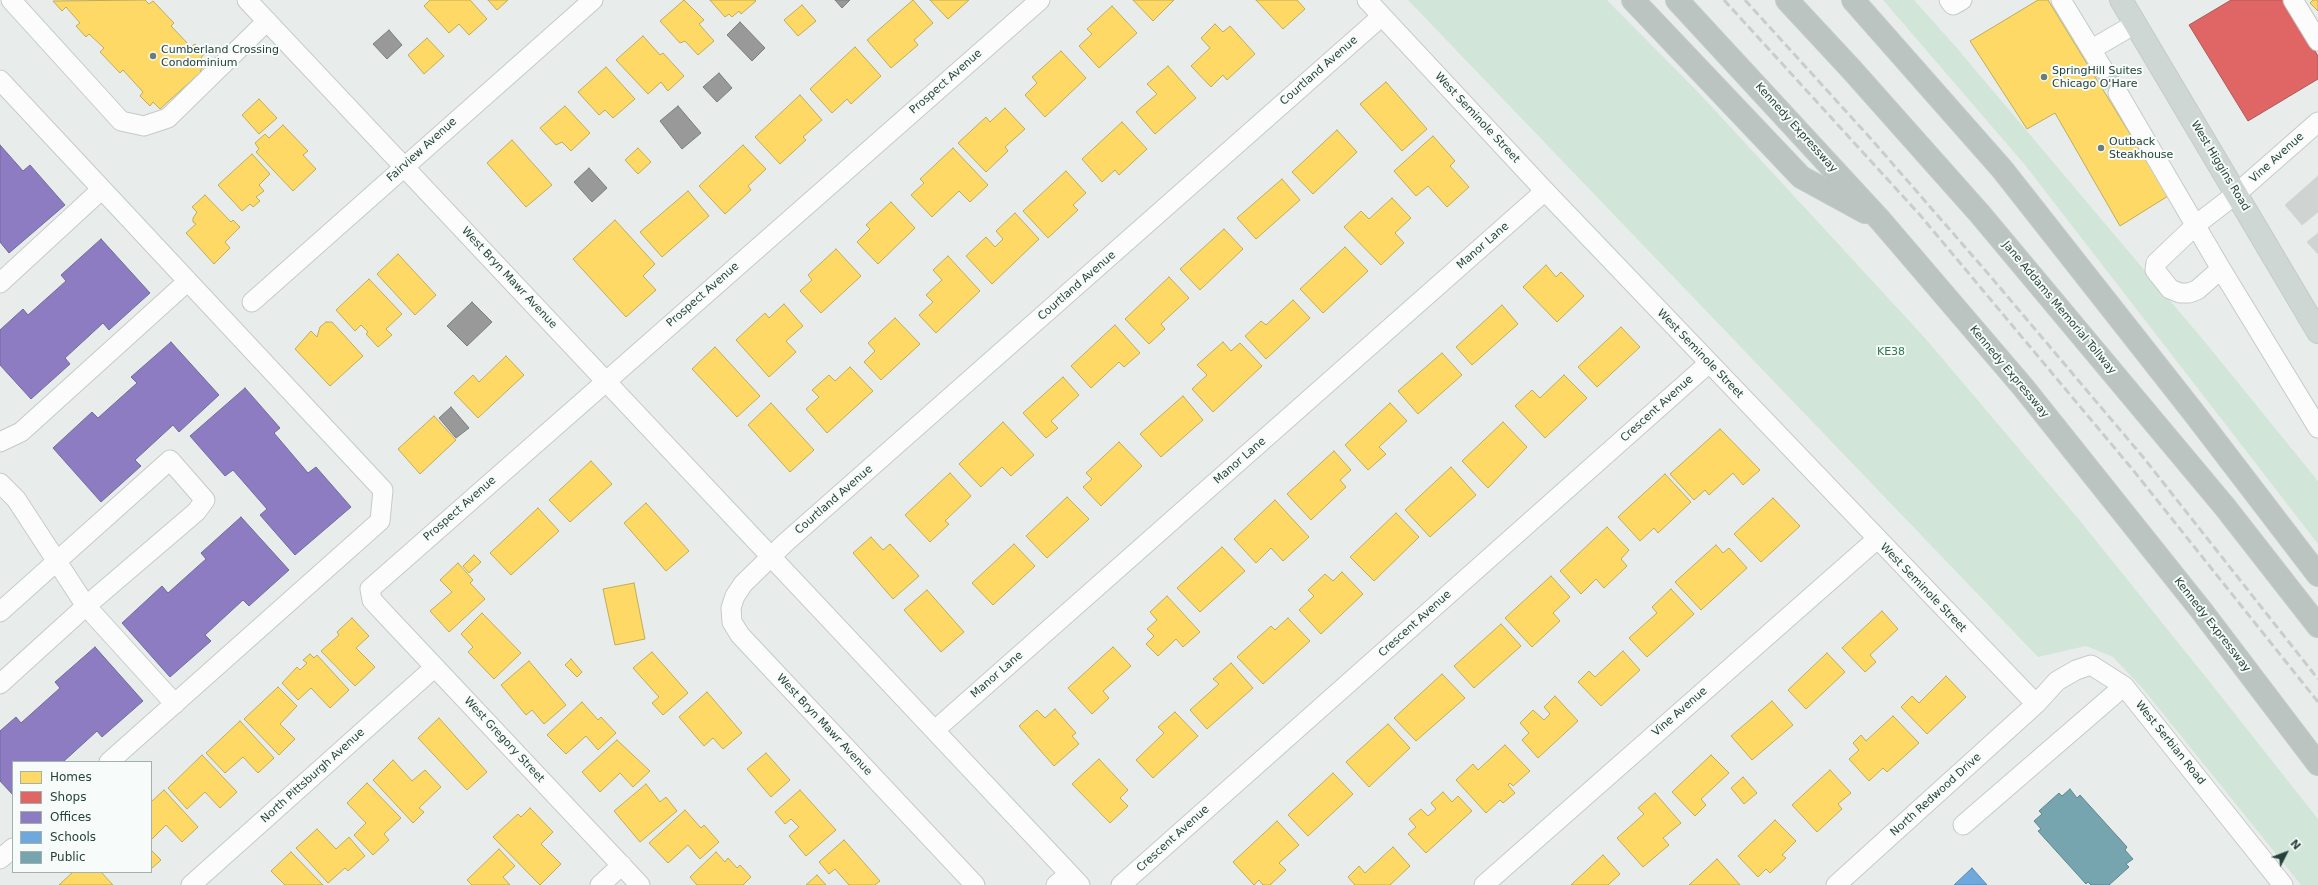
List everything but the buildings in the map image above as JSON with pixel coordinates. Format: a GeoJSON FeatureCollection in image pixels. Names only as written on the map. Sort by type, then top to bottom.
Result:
{"type":"FeatureCollection","features":[{"type":"Feature","properties":{"kind":"highway"},"geometry":{"type":"LineString","coordinates":[[1633,0],[1801,176],[1880,221]]}},
{"type":"Feature","properties":{"kind":"highway","name":"Kennedy Expressway"},"geometry":{"type":"LineString","coordinates":[[1678,0],[1880,221],[2023,387],[2201,610],[2318,764]]}},
{"type":"Feature","properties":{"kind":"highway","name":"Jane Addams Memorial Tollway"},"geometry":{"type":"LineString","coordinates":[[1787,0],[1852,70],[1980,214],[2225,507],[2318,626]]}},
{"type":"Feature","properties":{"kind":"highway"},"geometry":{"type":"LineString","coordinates":[[1853,0],[2002,169],[2194,412],[2318,575]]}},
{"type":"Feature","properties":{"kind":"main road","name":"West Higgins Road"},"geometry":{"type":"LineString","coordinates":[[2121,0],[2318,332]]}},
{"type":"Feature","properties":{"kind":"street"},"geometry":{"type":"LineString","coordinates":[[11,0],[121,120],[144,126],[168,118],[267,22]]}},
{"type":"Feature","properties":{"kind":"street","name":"West Bryn Mawr Avenue"},"geometry":{"type":"LineString","coordinates":[[247,0],[935,730],[1068,881]]}},
{"type":"Feature","properties":{"kind":"street","name":"Fairview Avenue"},"geometry":{"type":"LineString","coordinates":[[252,302],[403,166],[594,0]]}},
{"type":"Feature","properties":{"kind":"street","name":"Prospect Avenue"},"geometry":{"type":"LineString","coordinates":[[370,593],[374,584],[1040,0]]}},
{"type":"Feature","properties":{"kind":"street","name":"West Seminole Street"},"geometry":{"type":"LineString","coordinates":[[1367,0],[1545,191],[2036,704]]}},
{"type":"Feature","properties":{"kind":"street"},"geometry":{"type":"LineString","coordinates":[[1949,0],[1953,5],[1962,0]]}},
{"type":"Feature","properties":{"kind":"street"},"geometry":{"type":"LineString","coordinates":[[2061,0],[2103,69]]}},
{"type":"Feature","properties":{"kind":"street"},"geometry":{"type":"LineString","coordinates":[[2293,0],[2318,41]]}},
{"type":"Feature","properties":{"kind":"street","name":"Courtland Avenue"},"geometry":{"type":"LineString","coordinates":[[771,556],[1382,16]]}},
{"type":"Feature","properties":{"kind":"street"},"geometry":{"type":"LineString","coordinates":[[2092,49],[2135,24]]}},
{"type":"Feature","properties":{"kind":"street"},"geometry":{"type":"LineString","coordinates":[[0,80],[383,490],[380,521],[110,761]]}},
{"type":"Feature","properties":{"kind":"street"},"geometry":{"type":"LineString","coordinates":[[2118,93],[2221,269],[2318,428]]}},
{"type":"Feature","properties":{"kind":"street","name":"Vine Avenue"},"geometry":{"type":"LineString","coordinates":[[2221,269],[2197,290],[2189,293],[2180,293],[2170,289],[2155,270],[2156,263],[2196,224],[2236,194],[2318,122]]}},
{"type":"Feature","properties":{"kind":"street"},"geometry":{"type":"LineString","coordinates":[[0,283],[102,189]]}},
{"type":"Feature","properties":{"kind":"street","name":"Manor Lane"},"geometry":{"type":"LineString","coordinates":[[935,730],[1545,191]]}},
{"type":"Feature","properties":{"kind":"street"},"geometry":{"type":"LineString","coordinates":[[0,442],[21,432],[188,281]]}},
{"type":"Feature","properties":{"kind":"street","name":"Crescent Avenue"},"geometry":{"type":"LineString","coordinates":[[1121,885],[1709,363]]}},
{"type":"Feature","properties":{"kind":"street"},"geometry":{"type":"LineString","coordinates":[[0,612],[170,460],[204,500],[196,512],[86,606],[0,684]]}},
{"type":"Feature","properties":{"kind":"street"},"geometry":{"type":"LineString","coordinates":[[0,483],[16,499],[86,606],[175,704]]}},
{"type":"Feature","properties":{"kind":"street","name":"Vine Avenue"},"geometry":{"type":"LineString","coordinates":[[1484,885],[1877,539]]}},
{"type":"Feature","properties":{"kind":"street","name":"West Bryn Mawr Avenue"},"geometry":{"type":"LineString","coordinates":[[771,556],[743,584],[735,596],[731,608],[732,622],[740,635],[975,885]]}},
{"type":"Feature","properties":{"kind":"street","name":"West Gregory Street"},"geometry":{"type":"LineString","coordinates":[[370,593],[380,609],[640,885]]}},
{"type":"Feature","properties":{"kind":"street","name":"West Serbian Road"},"geometry":{"type":"LineString","coordinates":[[2036,704],[2058,681],[2076,670],[2091,665],[2124,686],[2283,885]]}},
{"type":"Feature","properties":{"kind":"street","name":"North Pittsburgh Avenue"},"geometry":{"type":"LineString","coordinates":[[191,885],[435,667]]}},
{"type":"Feature","properties":{"kind":"street"},"geometry":{"type":"LineString","coordinates":[[1963,825],[2124,686]]}},
{"type":"Feature","properties":{"kind":"street","name":"North Redwood Drive"},"geometry":{"type":"LineString","coordinates":[[1836,885],[2036,704]]}},
{"type":"Feature","properties":{"kind":"street"},"geometry":{"type":"LineString","coordinates":[[0,860],[12,849]]}},
{"type":"Feature","properties":{"kind":"street"},"geometry":{"type":"LineString","coordinates":[[600,885],[622,865]]}},
{"type":"Feature","properties":{"kind":"green space","name":"KE38"},"geometry":{"type":"Polygon","coordinates":[[[1408,0],[1607,0],[1699,93],[1925,338],[2081,522],[2209,681],[2318,819],[2318,885],[2301,885],[2144,690],[2113,657],[2086,646],[2038,657],[1408,0]]]}},
{"type":"Feature","properties":{"kind":"green space"},"geometry":{"type":"Polygon","coordinates":[[[1883,0],[1914,0],[1956,47],[2205,342],[2318,481],[2318,544],[2025,165],[1883,0]]]}},
{"type":"Feature","properties":{"kind":"tunnel"},"geometry":{"type":"LineString","coordinates":[[2103,69],[2118,93]]}},
{"type":"Feature","properties":{"kind":"railway"},"geometry":{"type":"LineString","coordinates":[[1724,0],[1920,215],[2133,470],[2318,702]]}},
{"type":"Feature","properties":{"kind":"railway"},"geometry":{"type":"LineString","coordinates":[[1745,0],[1872,140],[1991,277],[2143,457],[2318,679]]}},
{"type":"Feature","properties":{"kind":"place","name":"Cumberland Crossing Condominium"},"geometry":{"type":"Point","coordinates":[153,56]}},
{"type":"Feature","properties":{"kind":"place","name":"SpringHill Suites Chicago O'Hare"},"geometry":{"type":"Point","coordinates":[2044,77]}},
{"type":"Feature","properties":{"kind":"place","name":"Outback Steakhouse"},"geometry":{"type":"Point","coordinates":[2101,148]}}]}
